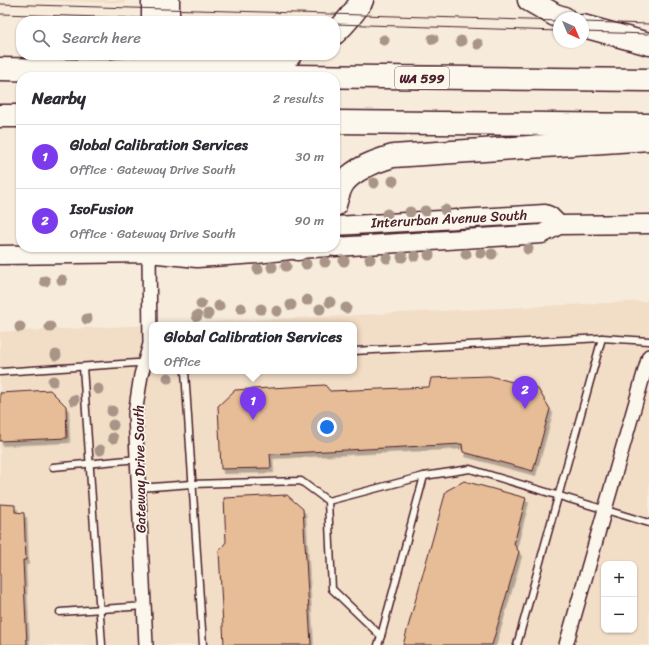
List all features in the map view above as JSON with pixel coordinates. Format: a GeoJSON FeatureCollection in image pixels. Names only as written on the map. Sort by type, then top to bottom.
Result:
{"type":"FeatureCollection","features":[{"type":"Feature","properties":{"kind":"highway"},"geometry":{"type":"LineString","coordinates":[[168,0],[168,16]]}},
{"type":"Feature","properties":{"kind":"highway"},"geometry":{"type":"LineString","coordinates":[[340,29],[362,0]]}},
{"type":"Feature","properties":{"kind":"highway"},"geometry":{"type":"LineString","coordinates":[[529,0],[553,14]]}},
{"type":"Feature","properties":{"kind":"highway"},"geometry":{"type":"LineString","coordinates":[[589,28],[649,44]]}},
{"type":"Feature","properties":{"kind":"highway"},"geometry":{"type":"LineString","coordinates":[[168,60],[168,72]]}},
{"type":"Feature","properties":{"kind":"highway"},"geometry":{"type":"LineString","coordinates":[[0,69],[106,71],[196,69],[259,60]]}},
{"type":"Feature","properties":{"kind":"highway","name":"WA 599"},"geometry":{"type":"LineString","coordinates":[[196,69],[320,72]]}},
{"type":"Feature","properties":{"kind":"highway","name":"WA 599"},"geometry":{"type":"LineString","coordinates":[[340,72],[649,80]]}},
{"type":"Feature","properties":{"kind":"highway"},"geometry":{"type":"LineString","coordinates":[[0,116],[16,116]]}},
{"type":"Feature","properties":{"kind":"highway"},"geometry":{"type":"LineString","coordinates":[[340,122],[649,125]]}},
{"type":"Feature","properties":{"kind":"highway"},"geometry":{"type":"LineString","coordinates":[[340,191],[344,183],[361,169],[393,156],[649,139]]}},
{"type":"Feature","properties":{"kind":"main road","name":"Interurban Avenue South"},"geometry":{"type":"LineString","coordinates":[[340,226],[545,214],[550,216],[559,225]]}},
{"type":"Feature","properties":{"kind":"main road","name":"Interurban Avenue South"},"geometry":{"type":"LineString","coordinates":[[340,247],[542,234],[559,225],[649,224]]}},
{"type":"Feature","properties":{"kind":"main road"},"geometry":{"type":"LineString","coordinates":[[0,255],[65,252]]}},
{"type":"Feature","properties":{"kind":"main road"},"geometry":{"type":"LineString","coordinates":[[170,252],[197,258],[271,252]]}},
{"type":"Feature","properties":{"kind":"street"},"geometry":{"type":"LineString","coordinates":[[150,0],[150,16]]}},
{"type":"Feature","properties":{"kind":"street"},"geometry":{"type":"LineString","coordinates":[[150,60],[150,72]]}},
{"type":"Feature","properties":{"kind":"street","name":"Gateway Drive South"},"geometry":{"type":"LineString","coordinates":[[150,322],[152,252]]}},
{"type":"Feature","properties":{"kind":"street"},"geometry":{"type":"LineString","coordinates":[[566,645],[649,356]]}},
{"type":"Feature","properties":{"kind":"street","name":"Gateway Drive South"},"geometry":{"type":"LineString","coordinates":[[146,645],[136,414],[141,375],[148,363]]}},
{"type":"Feature","properties":{"kind":"lane"},"geometry":{"type":"LineString","coordinates":[[517,645],[602,338]]}},
{"type":"Feature","properties":{"kind":"lane"},"geometry":{"type":"LineString","coordinates":[[357,351],[602,338],[649,341]]}},
{"type":"Feature","properties":{"kind":"lane"},"geometry":{"type":"LineString","coordinates":[[0,372],[148,363]]}},
{"type":"Feature","properties":{"kind":"lane"},"geometry":{"type":"LineString","coordinates":[[83,367],[102,645]]}},
{"type":"Feature","properties":{"kind":"lane"},"geometry":{"type":"LineString","coordinates":[[185,374],[203,645]]}},
{"type":"Feature","properties":{"kind":"lane"},"geometry":{"type":"LineString","coordinates":[[53,467],[138,459]]}},
{"type":"Feature","properties":{"kind":"lane"},"geometry":{"type":"LineString","coordinates":[[328,501],[424,476],[470,469],[649,523]]}},
{"type":"Feature","properties":{"kind":"lane"},"geometry":{"type":"LineString","coordinates":[[378,645],[424,476]]}},
{"type":"Feature","properties":{"kind":"lane"},"geometry":{"type":"LineString","coordinates":[[139,488],[192,484],[301,481],[328,501]]}},
{"type":"Feature","properties":{"kind":"lane"},"geometry":{"type":"LineString","coordinates":[[328,501],[332,590],[381,636]]}},
{"type":"Feature","properties":{"kind":"lane"},"geometry":{"type":"LineString","coordinates":[[60,612],[144,606]]}},
{"type":"Feature","properties":{"kind":"shaded area"},"geometry":{"type":"Polygon","coordinates":[[[31,0],[125,0],[125,3],[31,0]]]}},
{"type":"Feature","properties":{"kind":"shaded area"},"geometry":{"type":"Polygon","coordinates":[[[649,301],[649,645],[0,645],[0,332],[149,325],[149,374],[357,374],[357,322],[209,322],[649,301]]]}},
{"type":"Feature","properties":{"kind":"building"},"geometry":{"type":"Polygon","coordinates":[[[490,376],[538,389],[550,409],[533,471],[463,452],[462,444],[270,454],[271,468],[221,469],[218,406],[235,390],[325,385],[330,391],[429,387],[431,378],[490,376]]]}},
{"type":"Feature","properties":{"kind":"building"},"geometry":{"type":"Polygon","coordinates":[[[50,390],[66,406],[67,438],[0,441],[0,393],[50,390]]]}},
{"type":"Feature","properties":{"kind":"building"},"geometry":{"type":"Polygon","coordinates":[[[464,481],[526,498],[514,544],[519,552],[492,645],[403,645],[446,491],[464,481]]]}},
{"type":"Feature","properties":{"kind":"building"},"geometry":{"type":"Polygon","coordinates":[[[287,495],[303,509],[311,645],[224,645],[219,551],[226,542],[224,498],[287,495]]]}},
{"type":"Feature","properties":{"kind":"building"},"geometry":{"type":"Polygon","coordinates":[[[0,504],[15,505],[15,512],[24,513],[26,560],[23,560],[27,645],[0,645],[0,504]]]}},
{"type":"Feature","properties":{"kind":"tram line"},"geometry":{"type":"LineString","coordinates":[[0,4],[553,21]]}},
{"type":"Feature","properties":{"kind":"tram line"},"geometry":{"type":"LineString","coordinates":[[0,14],[68,16]]}},
{"type":"Feature","properties":{"kind":"tram line"},"geometry":{"type":"LineString","coordinates":[[589,22],[649,24]]}},
{"type":"Feature","properties":{"kind":"tram line"},"geometry":{"type":"LineString","coordinates":[[340,24],[553,31]]}},
{"type":"Feature","properties":{"kind":"tram line"},"geometry":{"type":"LineString","coordinates":[[589,32],[649,34]]}},
{"type":"Feature","properties":{"kind":"place","name":"IsoFusion"},"geometry":{"type":"Point","coordinates":[525,409]}},
{"type":"Feature","properties":{"kind":"place","name":"Global Calibration Services"},"geometry":{"type":"Point","coordinates":[253,420]}}]}
